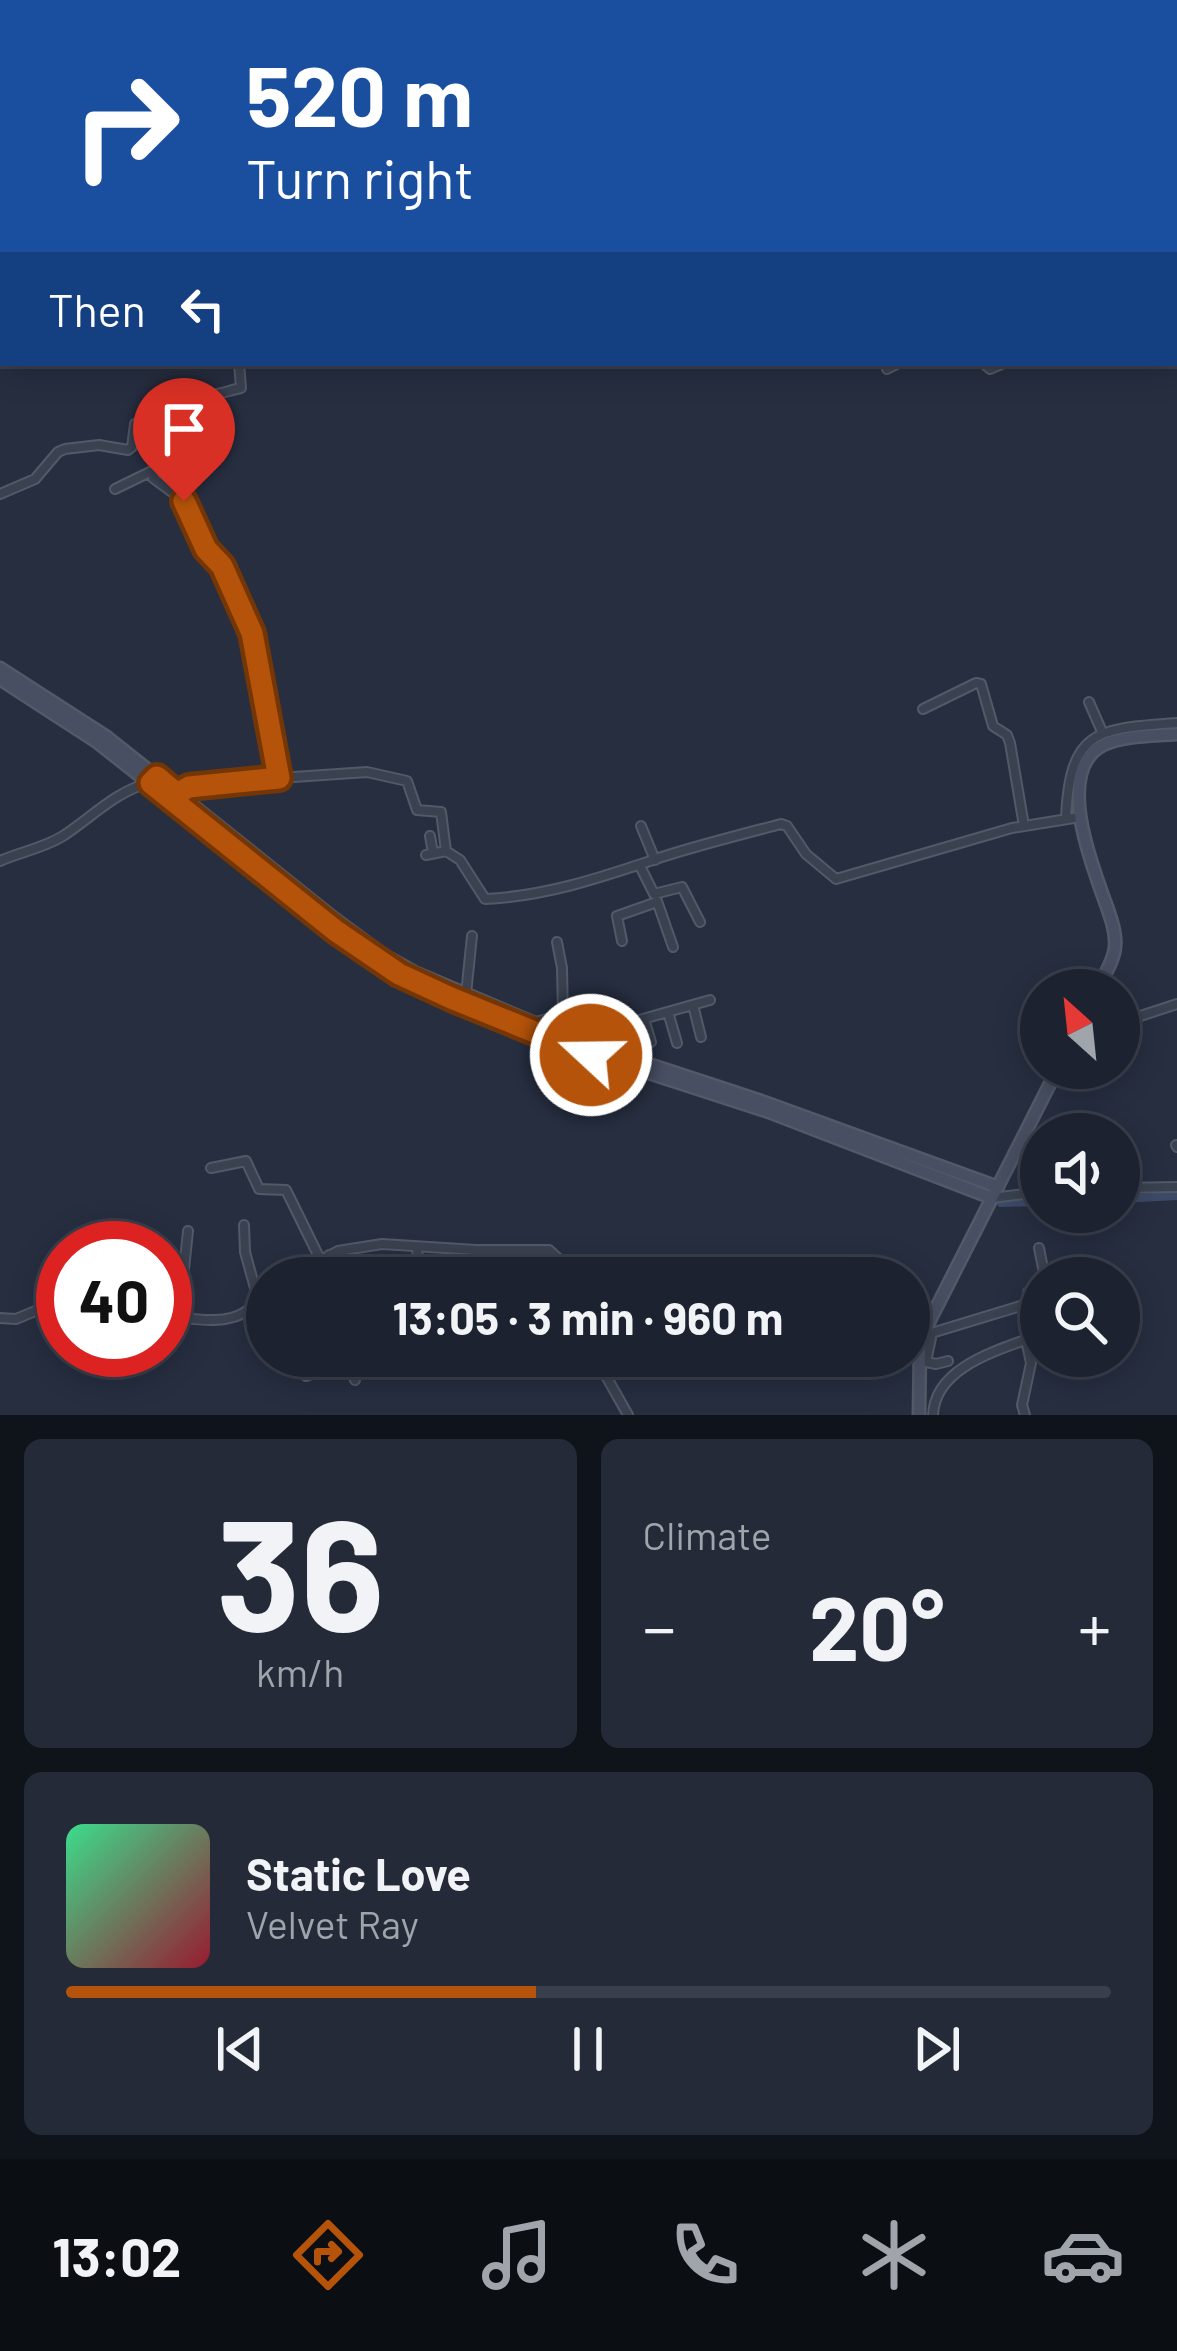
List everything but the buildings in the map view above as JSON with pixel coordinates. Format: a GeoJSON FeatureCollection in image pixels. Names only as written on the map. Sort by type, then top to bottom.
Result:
{"type":"FeatureCollection","features":[{"type":"Feature","properties":{"kind":"street"},"geometry":{"type":"LineString","coordinates":[[0,494],[35,478],[65,449],[99,445],[128,450],[135,424],[158,416],[177,396],[207,396],[241,388],[238,366]]}},
{"type":"Feature","properties":{"kind":"street"},"geometry":{"type":"LineString","coordinates":[[887,369],[893,366]]}},
{"type":"Feature","properties":{"kind":"street"},"geometry":{"type":"LineString","coordinates":[[158,416],[159,441],[152,471],[156,483],[184,501],[206,549],[222,566],[250,628],[279,778]]}},
{"type":"Feature","properties":{"kind":"street"},"geometry":{"type":"LineString","coordinates":[[115,489],[152,471]]}},
{"type":"Feature","properties":{"kind":"street"},"geometry":{"type":"LineString","coordinates":[[0,668],[85,722],[225,837],[413,976],[591,1055],[989,1190],[1020,1191]]}},
{"type":"Feature","properties":{"kind":"street"},"geometry":{"type":"LineString","coordinates":[[0,679],[177,794],[225,837]]}},
{"type":"Feature","properties":{"kind":"street"},"geometry":{"type":"LineString","coordinates":[[923,709],[981,684],[993,726],[1010,743],[1024,826]]}},
{"type":"Feature","properties":{"kind":"street"},"geometry":{"type":"LineString","coordinates":[[1089,702],[1105,737]]}},
{"type":"Feature","properties":{"kind":"street"},"geometry":{"type":"LineString","coordinates":[[1106,969],[1114,938],[1073,817],[1087,763],[1105,737],[1123,726],[1177,723]]}},
{"type":"Feature","properties":{"kind":"street"},"geometry":{"type":"LineString","coordinates":[[1105,737],[1177,734]]}},
{"type":"Feature","properties":{"kind":"street"},"geometry":{"type":"LineString","coordinates":[[177,794],[189,787],[367,772],[406,780],[418,811],[441,812],[446,851]]}},
{"type":"Feature","properties":{"kind":"street"},"geometry":{"type":"LineString","coordinates":[[0,861],[55,840],[124,791],[154,780]]}},
{"type":"Feature","properties":{"kind":"street"},"geometry":{"type":"LineString","coordinates":[[430,836],[429,854],[446,851],[460,860],[483,897],[489,899],[557,890],[783,824],[806,854],[836,879],[1024,826],[1073,817]]}},
{"type":"Feature","properties":{"kind":"street"},"geometry":{"type":"LineString","coordinates":[[641,826],[655,860]]}},
{"type":"Feature","properties":{"kind":"street"},"geometry":{"type":"LineString","coordinates":[[640,866],[673,946]]}},
{"type":"Feature","properties":{"kind":"street"},"geometry":{"type":"LineString","coordinates":[[622,941],[616,917],[682,887],[700,922]]}},
{"type":"Feature","properties":{"kind":"street"},"geometry":{"type":"LineString","coordinates":[[466,996],[472,936]]}},
{"type":"Feature","properties":{"kind":"street"},"geometry":{"type":"LineString","coordinates":[[533,1023],[563,1015],[557,942]]}},
{"type":"Feature","properties":{"kind":"street"},"geometry":{"type":"LineString","coordinates":[[413,976],[504,1016],[746,1096],[989,1190]]}},
{"type":"Feature","properties":{"kind":"street"},"geometry":{"type":"LineString","coordinates":[[627,1057],[618,1026],[710,1000]]}},
{"type":"Feature","properties":{"kind":"street"},"geometry":{"type":"LineString","coordinates":[[1140,1016],[1177,1004]]}},
{"type":"Feature","properties":{"kind":"street"},"geometry":{"type":"LineString","coordinates":[[692,1005],[701,1037]]}},
{"type":"Feature","properties":{"kind":"street"},"geometry":{"type":"LineString","coordinates":[[668,1012],[676,1043]]}},
{"type":"Feature","properties":{"kind":"street"},"geometry":{"type":"LineString","coordinates":[[644,1018],[650,1042]]}},
{"type":"Feature","properties":{"kind":"street"},"geometry":{"type":"LineString","coordinates":[[930,1329],[989,1190],[1046,1089]]}},
{"type":"Feature","properties":{"kind":"street"},"geometry":{"type":"LineString","coordinates":[[211,1168],[246,1161],[259,1189],[286,1190],[325,1257],[382,1244],[549,1250],[556,1257]]}},
{"type":"Feature","properties":{"kind":"street"},"geometry":{"type":"LineString","coordinates":[[1140,1188],[1177,1187]]}},
{"type":"Feature","properties":{"kind":"street"},"geometry":{"type":"LineString","coordinates":[[244,1225],[246,1257]]}},
{"type":"Feature","properties":{"kind":"street"},"geometry":{"type":"LineString","coordinates":[[417,1247],[418,1257]]}},
{"type":"Feature","properties":{"kind":"street"},"geometry":{"type":"LineString","coordinates":[[1039,1247],[1040,1257]]}},
{"type":"Feature","properties":{"kind":"street"},"geometry":{"type":"LineString","coordinates":[[930,1334],[1020,1306]]}},
{"type":"Feature","properties":{"kind":"street"},"geometry":{"type":"LineString","coordinates":[[0,1318],[16,1319],[36,1311]]}},
{"type":"Feature","properties":{"kind":"street"},"geometry":{"type":"LineString","coordinates":[[192,1319],[235,1317],[246,1312]]}},
{"type":"Feature","properties":{"kind":"street"},"geometry":{"type":"LineString","coordinates":[[934,1415],[944,1384],[956,1372],[1020,1342]]}},
{"type":"Feature","properties":{"kind":"street"},"geometry":{"type":"LineString","coordinates":[[930,1363],[948,1360]]}},
{"type":"Feature","properties":{"kind":"street"},"geometry":{"type":"LineString","coordinates":[[606,1377],[628,1415]]}},
{"type":"Feature","properties":{"kind":"street"},"geometry":{"type":"LineString","coordinates":[[919,1377],[920,1415]]}},
{"type":"Feature","properties":{"kind":"street"},"geometry":{"type":"LineString","coordinates":[[1025,1415],[1022,1405],[1028,1377]]}},
{"type":"Feature","properties":{"kind":"street"},"geometry":{"type":"LineString","coordinates":[[919,1398],[936,1400]]}},
{"type":"Feature","properties":{"kind":"waterway"},"geometry":{"type":"LineString","coordinates":[[1140,1198],[1177,1196]]}},
{"type":"Feature","properties":{"kind":"waterway"},"geometry":{"type":"LineString","coordinates":[[1001,1203],[1020,1203]]}},
{"type":"Feature","properties":{"kind":"route"},"geometry":{"type":"LineString","coordinates":[[184,501],[206,549],[222,566],[252,633],[279,778],[189,787],[177,794],[157,777],[151,783],[336,931],[399,974],[591,1055]]}}]}
